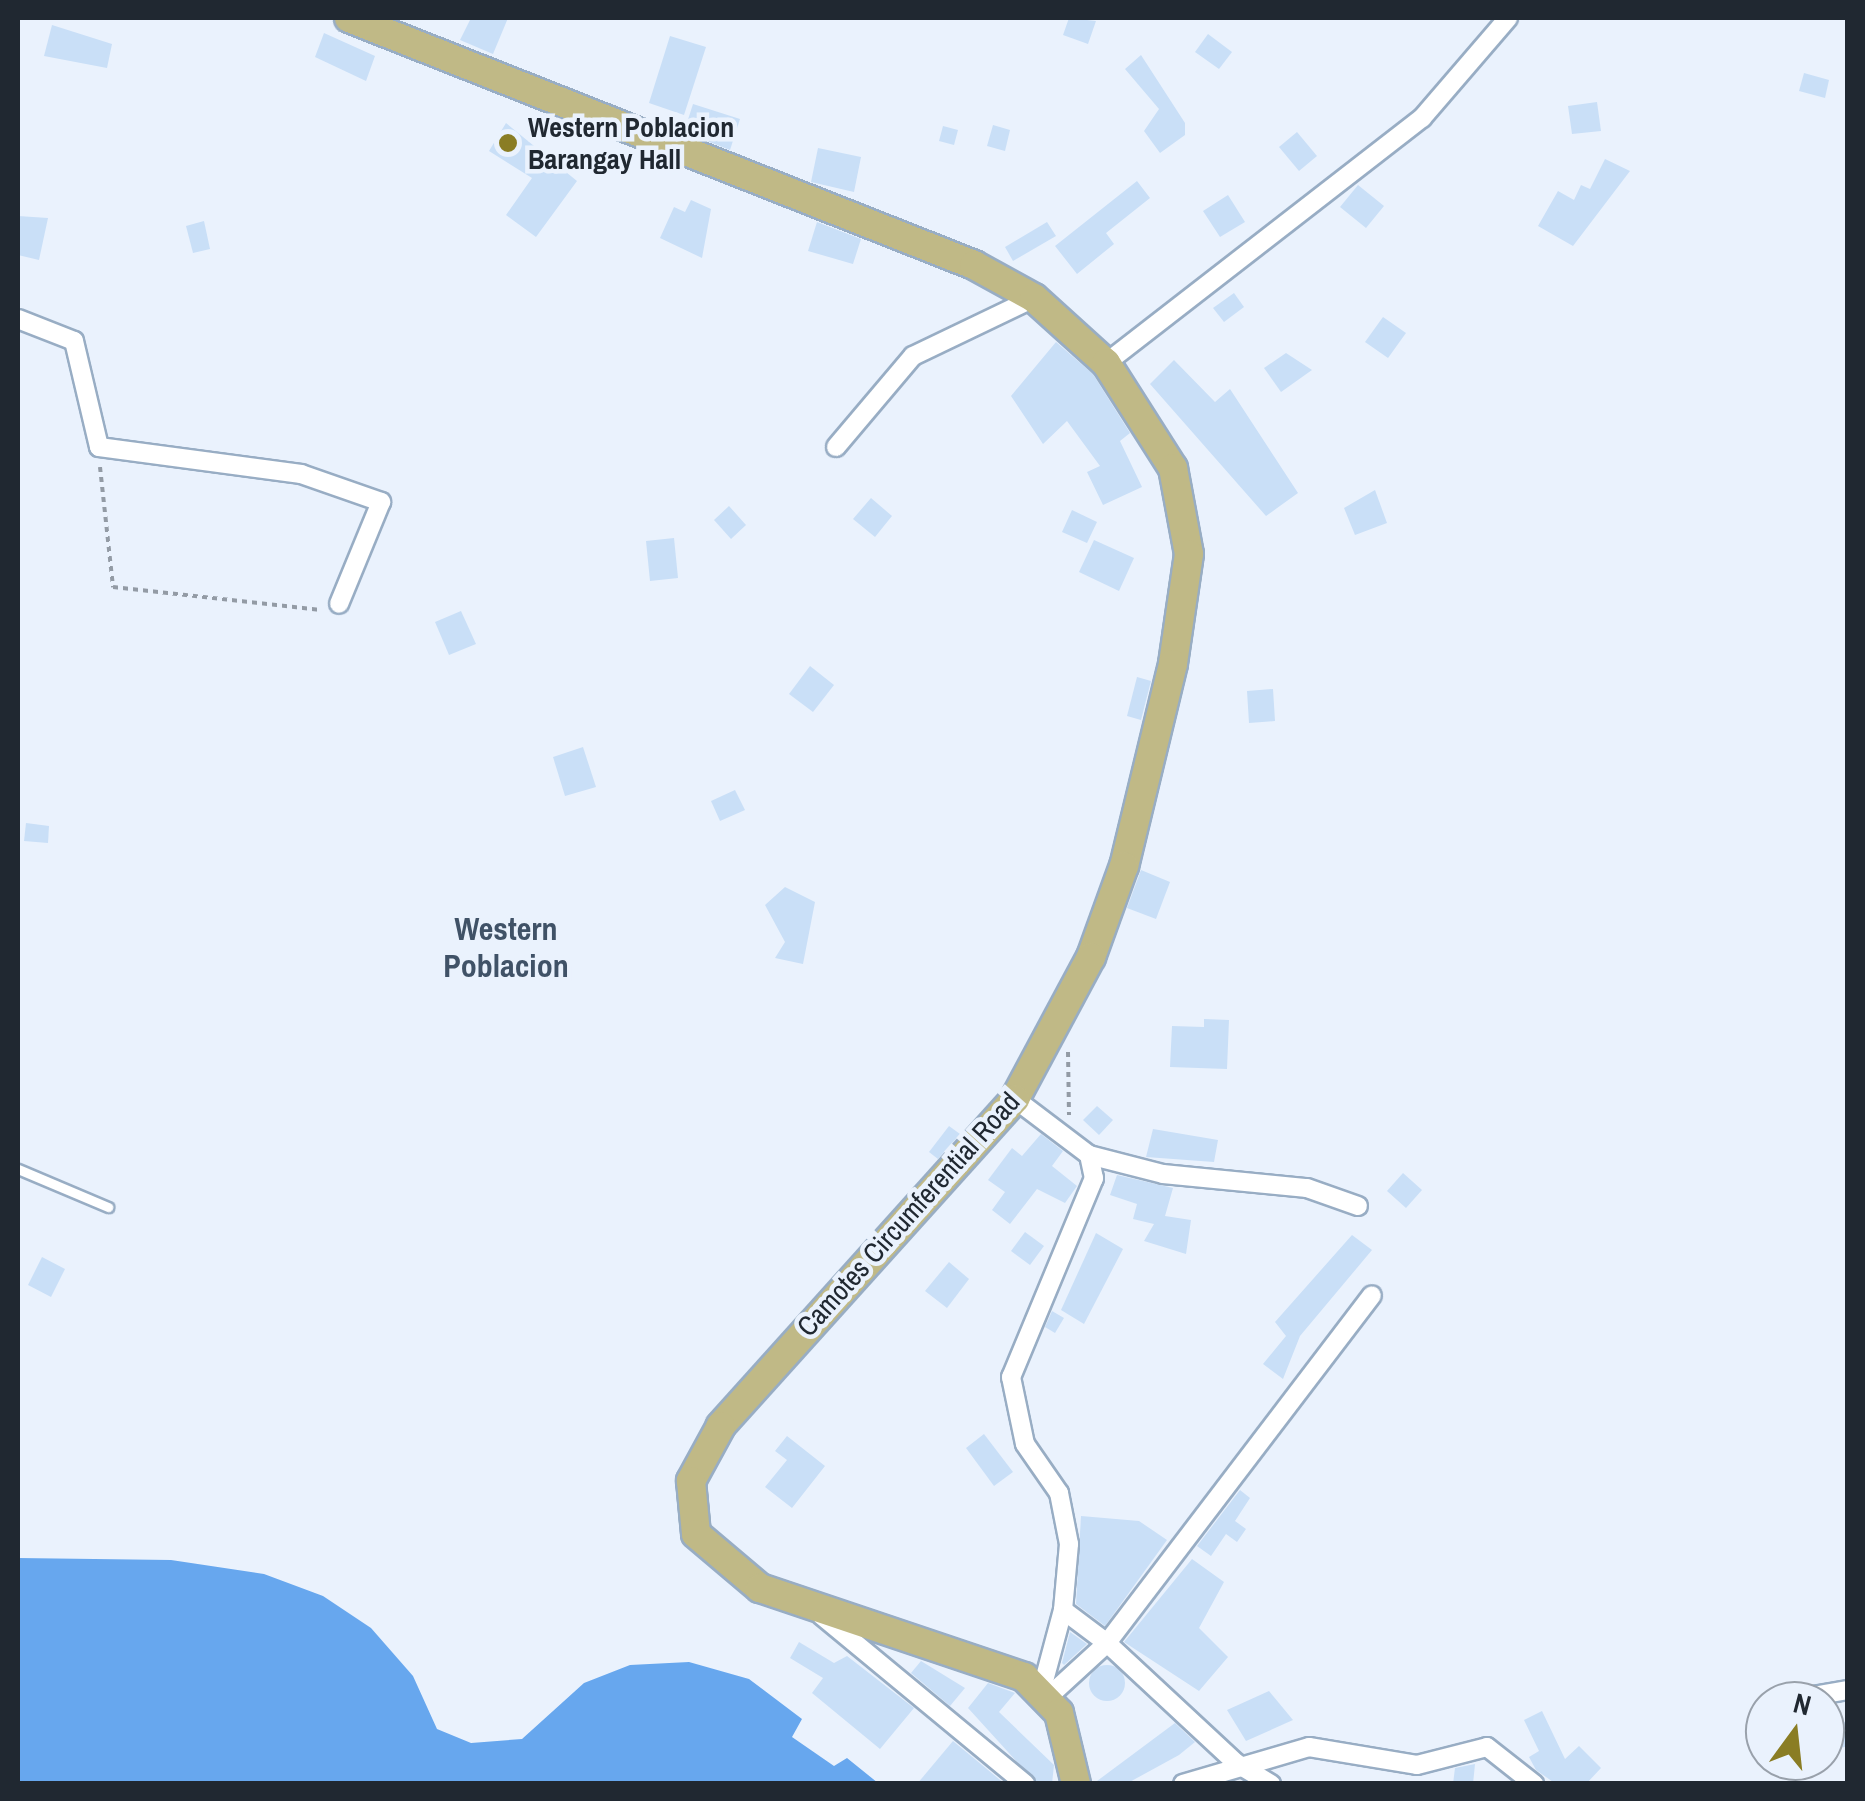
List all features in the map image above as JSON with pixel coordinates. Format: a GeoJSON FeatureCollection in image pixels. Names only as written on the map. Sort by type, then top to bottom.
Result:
{"type":"FeatureCollection","features":[{"type":"Feature","properties":{"kind":"main road","name":"Camotes Circumferential Road"},"geometry":{"type":"LineString","coordinates":[[348,18],[955,258],[1034,298],[1106,362],[1173,468],[1190,554],[1124,866],[1091,957],[1015,1098],[830,1298],[699,1458],[692,1508],[707,1550],[760,1588],[812,1608],[998,1664],[1044,1695]]}},
{"type":"Feature","properties":{"kind":"main road"},"geometry":{"type":"LineString","coordinates":[[1044,1695],[1066,1732],[1076,1784]]}},
{"type":"Feature","properties":{"kind":"street"},"geometry":{"type":"LineString","coordinates":[[1106,362],[1422,118],[1508,18]]}},
{"type":"Feature","properties":{"kind":"street"},"geometry":{"type":"LineString","coordinates":[[836,447],[913,356],[1034,298]]}},
{"type":"Feature","properties":{"kind":"street"},"geometry":{"type":"LineString","coordinates":[[18,319],[74,341],[99,447],[301,474],[380,502],[339,604]]}},
{"type":"Feature","properties":{"kind":"street"},"geometry":{"type":"LineString","coordinates":[[1015,1098],[1089,1155],[1163,1174],[1308,1188],[1358,1206]]}},
{"type":"Feature","properties":{"kind":"street"},"geometry":{"type":"LineString","coordinates":[[1044,1695],[1063,1610],[1070,1544],[1059,1493],[1025,1444],[1012,1377],[1094,1178],[1089,1155]]}},
{"type":"Feature","properties":{"kind":"street"},"geometry":{"type":"LineString","coordinates":[[1044,1695],[1108,1644],[1372,1295]]}},
{"type":"Feature","properties":{"kind":"street"},"geometry":{"type":"LineString","coordinates":[[812,1608],[1025,1784]]}},
{"type":"Feature","properties":{"kind":"street"},"geometry":{"type":"LineString","coordinates":[[1063,1610],[1108,1644],[1236,1763],[1271,1784]]}},
{"type":"Feature","properties":{"kind":"street"},"geometry":{"type":"LineString","coordinates":[[1183,1784],[1236,1763],[1309,1747],[1417,1765],[1487,1747],[1534,1784]]}},
{"type":"Feature","properties":{"kind":"lane"},"geometry":{"type":"LineString","coordinates":[[18,1170],[108,1207]]}},
{"type":"Feature","properties":{"kind":"path"},"geometry":{"type":"LineString","coordinates":[[99,447],[113,588],[325,611],[339,604]]}},
{"type":"Feature","properties":{"kind":"path"},"geometry":{"type":"LineString","coordinates":[[1073,1034],[1062,1103],[1089,1155]]}},
{"type":"Feature","properties":{"kind":"water"},"geometry":{"type":"Polygon","coordinates":[[[18,1558],[171,1560],[264,1574],[323,1596],[371,1628],[413,1676],[437,1729],[471,1743],[522,1739],[584,1683],[630,1665],[689,1662],[749,1679],[802,1719],[792,1737],[834,1766],[847,1758],[878,1783],[18,1783],[18,1558]]]}},
{"type":"Feature","properties":{"kind":"building"},"geometry":{"type":"Polygon","coordinates":[[[471,18],[508,18],[493,54],[460,40],[471,18]]]}},
{"type":"Feature","properties":{"kind":"building"},"geometry":{"type":"Polygon","coordinates":[[[1069,18],[1096,21],[1088,44],[1063,35],[1069,18]]]}},
{"type":"Feature","properties":{"kind":"building"},"geometry":{"type":"Polygon","coordinates":[[[52,25],[112,44],[107,68],[44,56],[52,25]]]}},
{"type":"Feature","properties":{"kind":"building"},"geometry":{"type":"Polygon","coordinates":[[[324,33],[375,56],[366,81],[315,57],[324,33]]]}},
{"type":"Feature","properties":{"kind":"building"},"geometry":{"type":"Polygon","coordinates":[[[1208,34],[1232,52],[1219,69],[1195,52],[1208,34]]]}},
{"type":"Feature","properties":{"kind":"building"},"geometry":{"type":"Polygon","coordinates":[[[670,36],[706,47],[684,115],[649,103],[670,36]]]}},
{"type":"Feature","properties":{"kind":"building"},"geometry":{"type":"Polygon","coordinates":[[[1141,55],[1185,123],[1185,135],[1160,153],[1144,131],[1159,109],[1125,69],[1141,55]]]}},
{"type":"Feature","properties":{"kind":"building"},"geometry":{"type":"Polygon","coordinates":[[[1804,73],[1829,80],[1825,98],[1799,91],[1804,73]]]}},
{"type":"Feature","properties":{"kind":"building"},"geometry":{"type":"Polygon","coordinates":[[[1597,102],[1601,131],[1572,134],[1568,106],[1597,102]]]}},
{"type":"Feature","properties":{"kind":"building"},"geometry":{"type":"Polygon","coordinates":[[[693,104],[740,119],[730,150],[684,132],[693,104]]]}},
{"type":"Feature","properties":{"kind":"building"},"geometry":{"type":"Polygon","coordinates":[[[506,123],[577,181],[536,237],[506,215],[532,178],[489,151],[506,123]]]}},
{"type":"Feature","properties":{"kind":"building"},"geometry":{"type":"Polygon","coordinates":[[[993,125],[1010,130],[1005,151],[987,146],[993,125]]]}},
{"type":"Feature","properties":{"kind":"building"},"geometry":{"type":"Polygon","coordinates":[[[943,126],[958,130],[954,145],[939,141],[943,126]]]}},
{"type":"Feature","properties":{"kind":"building"},"geometry":{"type":"Polygon","coordinates":[[[1297,132],[1317,156],[1299,171],[1279,147],[1297,132]]]}},
{"type":"Feature","properties":{"kind":"building"},"geometry":{"type":"Polygon","coordinates":[[[818,148],[861,157],[854,192],[811,182],[818,148]]]}},
{"type":"Feature","properties":{"kind":"building"},"geometry":{"type":"Polygon","coordinates":[[[1605,159],[1630,171],[1573,246],[1538,226],[1558,191],[1574,200],[1581,185],[1590,189],[1605,159]]]}},
{"type":"Feature","properties":{"kind":"building"},"geometry":{"type":"Polygon","coordinates":[[[1137,181],[1150,198],[1106,233],[1114,244],[1077,274],[1055,246],[1137,181]]]}},
{"type":"Feature","properties":{"kind":"building"},"geometry":{"type":"Polygon","coordinates":[[[1358,185],[1384,206],[1366,228],[1340,207],[1358,185]]]}},
{"type":"Feature","properties":{"kind":"building"},"geometry":{"type":"Polygon","coordinates":[[[1228,195],[1245,222],[1220,237],[1203,211],[1228,195]]]}},
{"type":"Feature","properties":{"kind":"building"},"geometry":{"type":"Polygon","coordinates":[[[691,200],[711,209],[702,258],[660,238],[674,207],[685,212],[691,200]]]}},
{"type":"Feature","properties":{"kind":"building"},"geometry":{"type":"Polygon","coordinates":[[[18,216],[48,218],[39,260],[18,255],[18,216]]]}},
{"type":"Feature","properties":{"kind":"building"},"geometry":{"type":"Polygon","coordinates":[[[204,221],[210,249],[193,253],[186,226],[204,221]]]}},
{"type":"Feature","properties":{"kind":"building"},"geometry":{"type":"Polygon","coordinates":[[[817,222],[861,239],[853,264],[808,251],[817,222]]]}},
{"type":"Feature","properties":{"kind":"building"},"geometry":{"type":"Polygon","coordinates":[[[1047,222],[1056,236],[1013,261],[1005,247],[1047,222]]]}},
{"type":"Feature","properties":{"kind":"building"},"geometry":{"type":"Polygon","coordinates":[[[1234,293],[1244,307],[1224,322],[1213,308],[1234,293]]]}},
{"type":"Feature","properties":{"kind":"building"},"geometry":{"type":"Polygon","coordinates":[[[1383,317],[1406,333],[1388,358],[1365,342],[1383,317]]]}},
{"type":"Feature","properties":{"kind":"building"},"geometry":{"type":"Polygon","coordinates":[[[1056,342],[1093,374],[1130,433],[1120,441],[1142,487],[1103,505],[1087,472],[1100,466],[1067,421],[1043,444],[1011,396],[1056,342]]]}},
{"type":"Feature","properties":{"kind":"building"},"geometry":{"type":"Polygon","coordinates":[[[1286,353],[1312,370],[1281,392],[1264,368],[1286,353]]]}},
{"type":"Feature","properties":{"kind":"building"},"geometry":{"type":"Polygon","coordinates":[[[1174,360],[1215,402],[1230,389],[1298,493],[1266,516],[1150,384],[1174,360]]]}},
{"type":"Feature","properties":{"kind":"building"},"geometry":{"type":"Polygon","coordinates":[[[1375,490],[1387,523],[1355,535],[1344,508],[1375,490]]]}},
{"type":"Feature","properties":{"kind":"building"},"geometry":{"type":"Polygon","coordinates":[[[871,498],[892,516],[875,537],[853,519],[871,498]]]}},
{"type":"Feature","properties":{"kind":"building"},"geometry":{"type":"Polygon","coordinates":[[[729,506],[746,525],[731,539],[714,520],[729,506]]]}},
{"type":"Feature","properties":{"kind":"building"},"geometry":{"type":"Polygon","coordinates":[[[1072,510],[1097,522],[1087,543],[1062,532],[1072,510]]]}},
{"type":"Feature","properties":{"kind":"building"},"geometry":{"type":"Polygon","coordinates":[[[674,538],[678,578],[650,581],[646,541],[674,538]]]}},
{"type":"Feature","properties":{"kind":"building"},"geometry":{"type":"Polygon","coordinates":[[[1094,540],[1134,558],[1119,591],[1079,572],[1094,540]]]}},
{"type":"Feature","properties":{"kind":"building"},"geometry":{"type":"Polygon","coordinates":[[[461,611],[476,644],[449,655],[435,622],[461,611]]]}},
{"type":"Feature","properties":{"kind":"building"},"geometry":{"type":"Polygon","coordinates":[[[810,666],[834,685],[813,712],[789,694],[810,666]]]}},
{"type":"Feature","properties":{"kind":"building"},"geometry":{"type":"Polygon","coordinates":[[[1137,677],[1151,681],[1141,720],[1127,716],[1137,677]]]}},
{"type":"Feature","properties":{"kind":"building"},"geometry":{"type":"Polygon","coordinates":[[[1273,689],[1275,721],[1249,723],[1247,691],[1273,689]]]}},
{"type":"Feature","properties":{"kind":"building"},"geometry":{"type":"Polygon","coordinates":[[[583,747],[596,787],[565,796],[553,757],[583,747]]]}},
{"type":"Feature","properties":{"kind":"building"},"geometry":{"type":"Polygon","coordinates":[[[735,790],[745,810],[720,821],[711,801],[735,790]]]}},
{"type":"Feature","properties":{"kind":"building"},"geometry":{"type":"Polygon","coordinates":[[[26,823],[49,826],[48,843],[24,841],[26,823]]]}},
{"type":"Feature","properties":{"kind":"building"},"geometry":{"type":"Polygon","coordinates":[[[1141,870],[1170,882],[1156,919],[1127,908],[1141,870]]]}},
{"type":"Feature","properties":{"kind":"building"},"geometry":{"type":"Polygon","coordinates":[[[785,887],[815,902],[803,964],[775,958],[785,942],[765,905],[785,887]]]}},
{"type":"Feature","properties":{"kind":"building"},"geometry":{"type":"Polygon","coordinates":[[[1204,1019],[1229,1020],[1227,1069],[1170,1067],[1172,1026],[1204,1027],[1204,1019]]]}},
{"type":"Feature","properties":{"kind":"building"},"geometry":{"type":"Polygon","coordinates":[[[1097,1106],[1113,1120],[1099,1135],[1083,1120],[1097,1106]]]}},
{"type":"Feature","properties":{"kind":"building"},"geometry":{"type":"Polygon","coordinates":[[[949,1126],[960,1134],[938,1159],[929,1152],[949,1126]]]}},
{"type":"Feature","properties":{"kind":"building"},"geometry":{"type":"Polygon","coordinates":[[[1153,1129],[1218,1140],[1214,1162],[1146,1157],[1153,1129]]]}},
{"type":"Feature","properties":{"kind":"building"},"geometry":{"type":"Polygon","coordinates":[[[1041,1134],[1063,1151],[1052,1166],[1077,1186],[1065,1203],[1037,1189],[1010,1224],[992,1210],[1005,1192],[988,1180],[1012,1148],[1022,1156],[1041,1134]]]}},
{"type":"Feature","properties":{"kind":"building"},"geometry":{"type":"Polygon","coordinates":[[[1403,1173],[1422,1190],[1406,1208],[1387,1191],[1403,1173]]]}},
{"type":"Feature","properties":{"kind":"building"},"geometry":{"type":"Polygon","coordinates":[[[1117,1175],[1173,1188],[1165,1216],[1191,1220],[1186,1254],[1144,1241],[1154,1224],[1133,1219],[1137,1204],[1110,1195],[1117,1175]]]}},
{"type":"Feature","properties":{"kind":"building"},"geometry":{"type":"Polygon","coordinates":[[[1025,1232],[1044,1246],[1030,1265],[1011,1251],[1025,1232]]]}},
{"type":"Feature","properties":{"kind":"building"},"geometry":{"type":"Polygon","coordinates":[[[1096,1233],[1123,1249],[1084,1324],[1061,1310],[1096,1233]]]}},
{"type":"Feature","properties":{"kind":"building"},"geometry":{"type":"Polygon","coordinates":[[[1352,1235],[1372,1250],[1300,1336],[1283,1379],[1263,1364],[1286,1336],[1275,1322],[1352,1235]]]}},
{"type":"Feature","properties":{"kind":"building"},"geometry":{"type":"Polygon","coordinates":[[[42,1257],[65,1269],[51,1297],[28,1285],[42,1257]]]}},
{"type":"Feature","properties":{"kind":"building"},"geometry":{"type":"Polygon","coordinates":[[[949,1262],[969,1279],[947,1308],[925,1291],[949,1262]]]}},
{"type":"Feature","properties":{"kind":"building"},"geometry":{"type":"Polygon","coordinates":[[[1052,1311],[1064,1318],[1055,1333],[1045,1327],[1052,1311]]]}},
{"type":"Feature","properties":{"kind":"building"},"geometry":{"type":"Polygon","coordinates":[[[984,1434],[1013,1472],[994,1486],[966,1448],[984,1434]]]}},
{"type":"Feature","properties":{"kind":"building"},"geometry":{"type":"Polygon","coordinates":[[[787,1436],[825,1466],[792,1508],[765,1487],[787,1460],[775,1451],[787,1436]]]}},
{"type":"Feature","properties":{"kind":"building"},"geometry":{"type":"Polygon","coordinates":[[[1240,1490],[1250,1498],[1235,1521],[1246,1529],[1237,1542],[1226,1534],[1211,1556],[1197,1546],[1240,1490]]]}},
{"type":"Feature","properties":{"kind":"building"},"geometry":{"type":"Polygon","coordinates":[[[1081,1516],[1139,1521],[1167,1540],[1105,1626],[1076,1604],[1081,1516]]]}},
{"type":"Feature","properties":{"kind":"building"},"geometry":{"type":"Polygon","coordinates":[[[1192,1559],[1224,1582],[1199,1628],[1228,1657],[1199,1691],[1124,1642],[1192,1559]]]}},
{"type":"Feature","properties":{"kind":"building"},"geometry":{"type":"Polygon","coordinates":[[[1070,1632],[1087,1644],[1064,1665],[1062,1663],[1070,1632]]]}},
{"type":"Feature","properties":{"kind":"building"},"geometry":{"type":"Polygon","coordinates":[[[799,1642],[834,1663],[847,1656],[914,1708],[880,1749],[812,1693],[823,1678],[790,1658],[799,1642]]]}},
{"type":"Feature","properties":{"kind":"building"},"geometry":{"type":"Polygon","coordinates":[[[921,1661],[965,1688],[950,1706],[911,1673],[921,1661]]]}},
{"type":"Feature","properties":{"kind":"building"},"geometry":{"type":"Polygon","coordinates":[[[1107,1665],[1120,1670],[1125,1683],[1120,1696],[1107,1701],[1094,1696],[1089,1683],[1094,1670],[1107,1665]]]}},
{"type":"Feature","properties":{"kind":"building"},"geometry":{"type":"Polygon","coordinates":[[[988,1683],[1015,1693],[999,1712],[1054,1765],[1052,1784],[1037,1784],[968,1708],[988,1683]]]}},
{"type":"Feature","properties":{"kind":"building"},"geometry":{"type":"Polygon","coordinates":[[[1269,1691],[1293,1720],[1246,1741],[1227,1710],[1269,1691]]]}},
{"type":"Feature","properties":{"kind":"building"},"geometry":{"type":"Polygon","coordinates":[[[1542,1711],[1565,1759],[1579,1746],[1601,1768],[1586,1784],[1556,1784],[1536,1770],[1529,1757],[1539,1751],[1524,1720],[1542,1711]]]}},
{"type":"Feature","properties":{"kind":"building"},"geometry":{"type":"Polygon","coordinates":[[[1848,1721],[1845,1747],[1845,1722],[1848,1721]]]}},
{"type":"Feature","properties":{"kind":"building"},"geometry":{"type":"Polygon","coordinates":[[[1175,1723],[1195,1742],[1179,1755],[1126,1784],[1093,1784],[1175,1723]]]}},
{"type":"Feature","properties":{"kind":"building"},"geometry":{"type":"Polygon","coordinates":[[[953,1741],[1005,1784],[917,1784],[953,1741]]]}},
{"type":"Feature","properties":{"kind":"building"},"geometry":{"type":"Polygon","coordinates":[[[1475,1764],[1473,1784],[1453,1784],[1455,1768],[1475,1764]]]}},
{"type":"Feature","properties":{"kind":"place","name":"Western Poblacion Barangay Hall"},"geometry":{"type":"Point","coordinates":[508,143]}},
{"type":"Feature","properties":{"kind":"district","name":"Western Poblacion"},"geometry":{"type":"Point","coordinates":[506,948]}}]}
